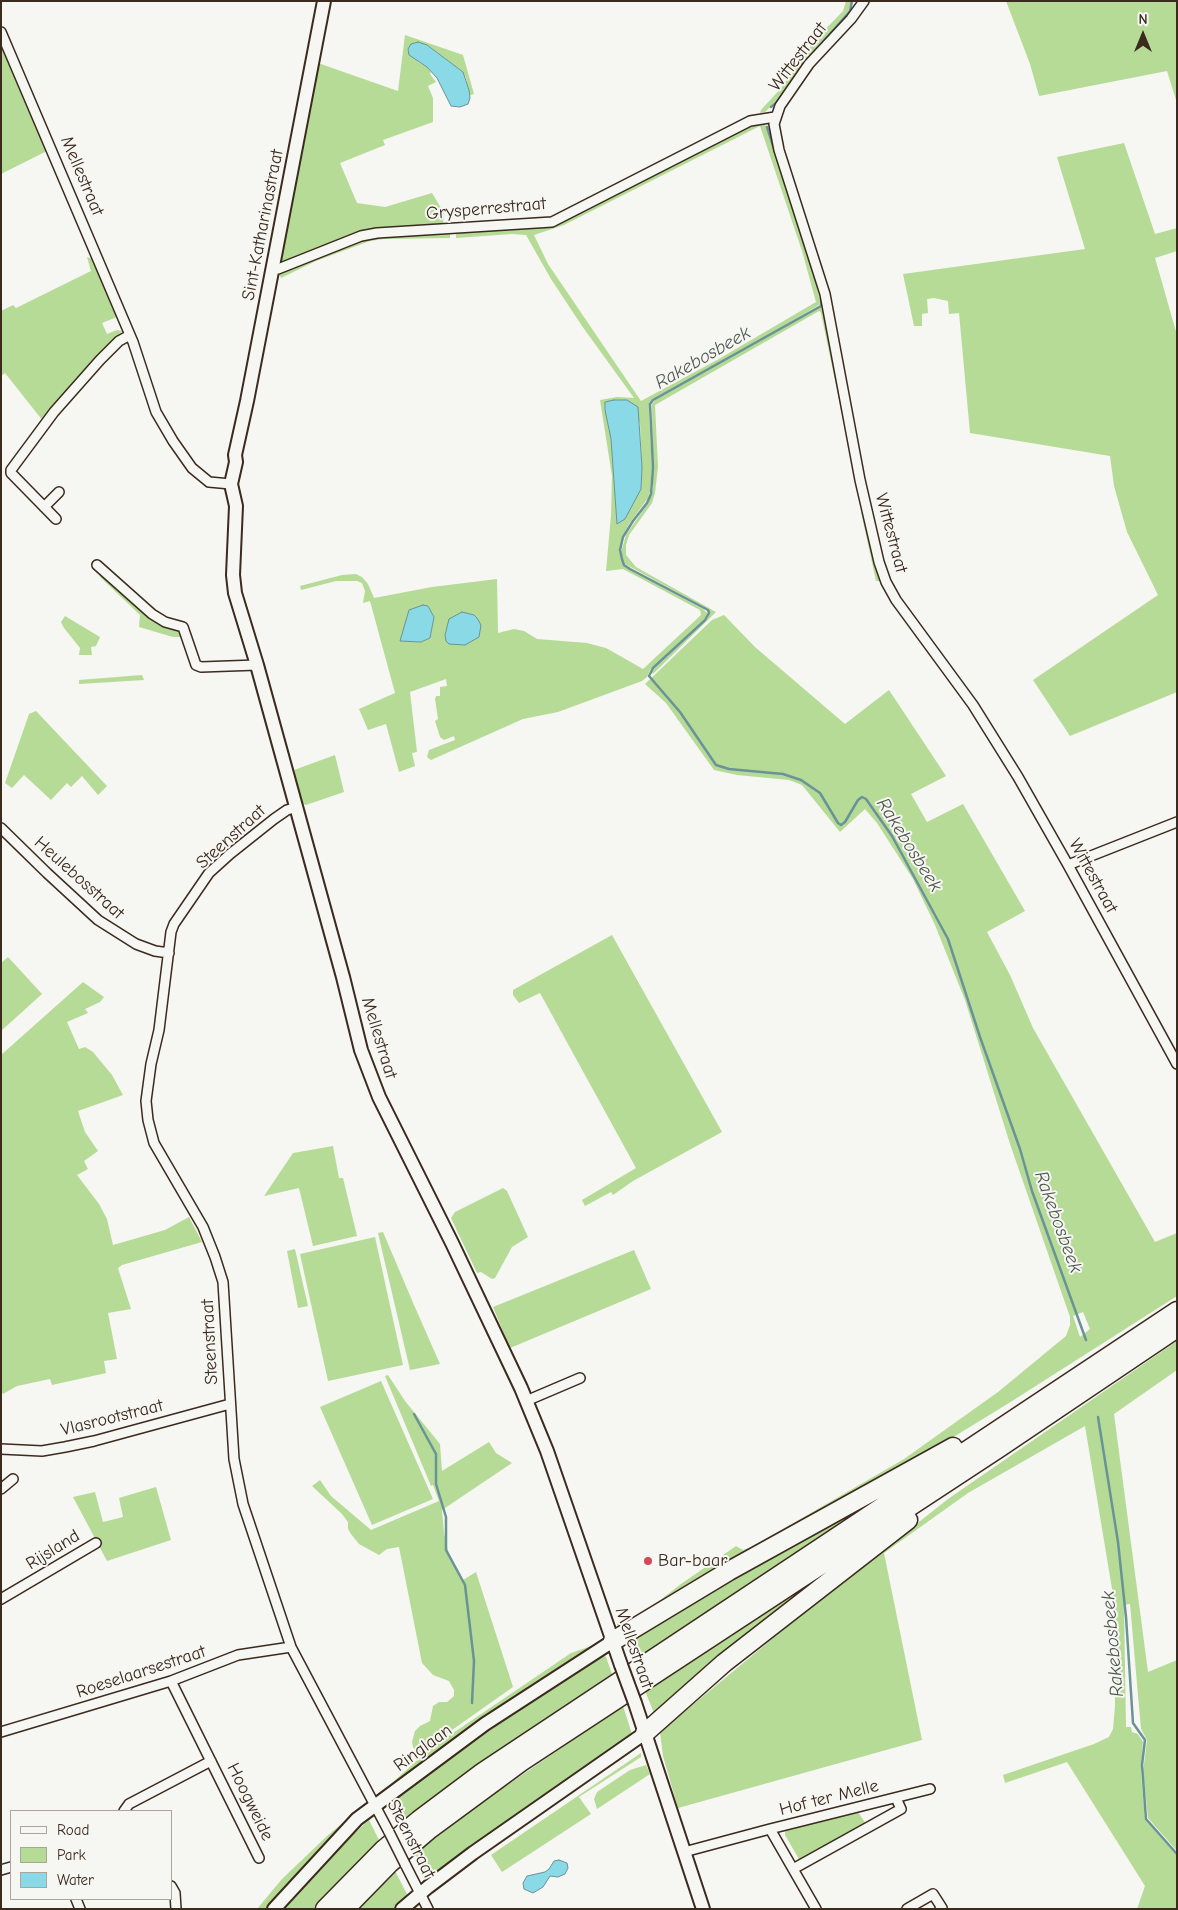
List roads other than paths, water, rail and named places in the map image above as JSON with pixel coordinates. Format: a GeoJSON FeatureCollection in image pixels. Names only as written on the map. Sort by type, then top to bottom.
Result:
{"type":"FeatureCollection","features":[{"type":"Feature","properties":{"kind":"highway"},"geometry":{"type":"LineString","coordinates":[[345,1909],[390,1863],[430,1829],[506,1773],[997,1440],[1177,1311]]}},
{"type":"Feature","properties":{"kind":"highway"},"geometry":{"type":"LineString","coordinates":[[325,1909],[383,1850],[411,1826],[482,1772],[997,1440],[1177,1328]]}},
{"type":"Feature","properties":{"kind":"highway"},"geometry":{"type":"LineString","coordinates":[[613,1641],[729,1571],[952,1448],[997,1440]]}},
{"type":"Feature","properties":{"kind":"highway"},"geometry":{"type":"LineString","coordinates":[[645,1733],[724,1663],[879,1542],[976,1470],[997,1440]]}},
{"type":"Feature","properties":{"kind":"street","name":"Sint-Katharinastraat"},"geometry":{"type":"LineString","coordinates":[[227,484],[230,461],[235,454],[273,268],[324,1]]}},
{"type":"Feature","properties":{"kind":"street","name":"Wittestraat"},"geometry":{"type":"LineString","coordinates":[[862,2],[850,19],[809,64],[780,106],[775,117],[774,129],[825,294],[862,489],[879,562],[886,582],[896,600],[973,705],[1018,777],[1177,1064]]}},
{"type":"Feature","properties":{"kind":"street","name":"Mellestraat"},"geometry":{"type":"LineString","coordinates":[[1,32],[130,335],[156,412],[192,468],[209,482],[227,484],[234,528],[233,575],[235,593],[257,664],[344,977],[361,1050],[379,1097],[452,1243],[526,1400],[547,1451],[635,1703],[703,1909]]}},
{"type":"Feature","properties":{"kind":"street","name":"Grysperrestraat"},"geometry":{"type":"LineString","coordinates":[[273,268],[278,269],[361,236],[377,233],[552,222],[750,121],[775,117]]}},
{"type":"Feature","properties":{"kind":"street"},"geometry":{"type":"LineString","coordinates":[[56,519],[11,474],[11,470],[67,397],[119,341],[130,335]]}},
{"type":"Feature","properties":{"kind":"street"},"geometry":{"type":"LineString","coordinates":[[44,507],[59,492]]}},
{"type":"Feature","properties":{"kind":"street"},"geometry":{"type":"LineString","coordinates":[[97,565],[152,614],[165,622],[183,627],[196,665],[201,667],[257,664]]}},
{"type":"Feature","properties":{"kind":"street","name":"Steenstraat"},"geometry":{"type":"LineString","coordinates":[[296,807],[287,810],[274,819],[230,854],[209,874],[174,924],[160,1030],[147,1086],[148,1120],[154,1143],[203,1227],[223,1282],[234,1459],[242,1504],[291,1648],[376,1805],[428,1909]]}},
{"type":"Feature","properties":{"kind":"street"},"geometry":{"type":"LineString","coordinates":[[1068,865],[1177,822]]}},
{"type":"Feature","properties":{"kind":"street","name":"Heulebosstraat"},"geometry":{"type":"LineString","coordinates":[[1,828],[47,874],[98,920],[136,944],[155,951],[169,953]]}},
{"type":"Feature","properties":{"kind":"street"},"geometry":{"type":"LineString","coordinates":[[526,1400],[580,1378]]}},
{"type":"Feature","properties":{"kind":"street","name":"Vlasrootstraat"},"geometry":{"type":"LineString","coordinates":[[1,1449],[42,1451],[65,1447],[94,1441],[230,1404]]}},
{"type":"Feature","properties":{"kind":"street"},"geometry":{"type":"LineString","coordinates":[[1,1489],[13,1479]]}},
{"type":"Feature","properties":{"kind":"street","name":"Rijsland"},"geometry":{"type":"LineString","coordinates":[[1,1599],[96,1543]]}},
{"type":"Feature","properties":{"kind":"street","name":"Ringlaan"},"geometry":{"type":"LineString","coordinates":[[274,1909],[357,1820],[485,1724],[613,1641]]}},
{"type":"Feature","properties":{"kind":"street","name":"Roeselaarsestraat"},"geometry":{"type":"LineString","coordinates":[[1,1732],[171,1682],[238,1655],[291,1648]]}},
{"type":"Feature","properties":{"kind":"street","name":"Hoogweide"},"geometry":{"type":"LineString","coordinates":[[171,1682],[259,1858]]}},
{"type":"Feature","properties":{"kind":"street"},"geometry":{"type":"LineString","coordinates":[[402,1909],[473,1853],[645,1733]]}},
{"type":"Feature","properties":{"kind":"street","name":"Hoogweide"},"geometry":{"type":"LineString","coordinates":[[129,1809],[211,1761]]}},
{"type":"Feature","properties":{"kind":"street","name":"Hof ter Melle"},"geometry":{"type":"LineString","coordinates":[[684,1852],[930,1789]]}},
{"type":"Feature","properties":{"kind":"street","name":"Hof ter Melle"},"geometry":{"type":"LineString","coordinates":[[793,1869],[901,1809],[896,1798]]}},
{"type":"Feature","properties":{"kind":"street","name":"Hof ter Melle"},"geometry":{"type":"LineString","coordinates":[[770,1829],[816,1909]]}},
{"type":"Feature","properties":{"kind":"street"},"geometry":{"type":"LineString","coordinates":[[172,1888],[175,1893],[176,1909]]}},
{"type":"Feature","properties":{"kind":"street"},"geometry":{"type":"LineString","coordinates":[[906,1909],[933,1894],[942,1908],[940,1909]]}},
{"type":"Feature","properties":{"kind":"water"},"geometry":{"type":"Polygon","coordinates":[[[418,42],[427,45],[463,72],[469,90],[470,98],[468,104],[460,107],[451,106],[437,78],[427,67],[409,55],[408,49],[411,44],[418,42]]]}},
{"type":"Feature","properties":{"kind":"water"},"geometry":{"type":"Polygon","coordinates":[[[627,400],[638,407],[642,467],[641,489],[625,519],[617,524],[611,439],[605,410],[605,402],[627,400]]]}},
{"type":"Feature","properties":{"kind":"water"},"geometry":{"type":"Polygon","coordinates":[[[423,605],[428,606],[434,617],[430,638],[421,642],[400,641],[409,610],[423,605]]]}},
{"type":"Feature","properties":{"kind":"water"},"geometry":{"type":"Polygon","coordinates":[[[462,612],[474,615],[477,618],[481,625],[479,637],[465,645],[449,644],[446,641],[445,635],[449,619],[462,612]]]}},
{"type":"Feature","properties":{"kind":"water"},"geometry":{"type":"Polygon","coordinates":[[[559,1860],[567,1863],[568,1868],[565,1874],[558,1877],[550,1876],[543,1887],[533,1893],[524,1889],[523,1883],[527,1876],[545,1872],[554,1861],[559,1860]]]}},
{"type":"Feature","properties":{"kind":"waterway","name":"Rakebosbeek"},"geometry":{"type":"LineString","coordinates":[[805,62],[850,11],[852,1]]}},
{"type":"Feature","properties":{"kind":"waterway","name":"Rakebosbeek"},"geometry":{"type":"LineString","coordinates":[[771,107],[776,103],[802,67]]}},
{"type":"Feature","properties":{"kind":"waterway","name":"Rakebosbeek"},"geometry":{"type":"LineString","coordinates":[[767,127],[775,152]]}},
{"type":"Feature","properties":{"kind":"waterway","name":"Rakebosbeek"},"geometry":{"type":"LineString","coordinates":[[821,298],[821,306],[653,400],[650,404],[653,468],[651,494],[647,503],[623,537],[620,550],[622,559],[624,565],[630,569],[708,610],[709,613],[705,620],[653,668],[649,676],[680,712],[716,765],[729,769],[783,774],[801,780],[820,793],[841,825],[862,797],[866,799],[892,836],[948,939],[980,1037],[1020,1149],[1032,1191],[1086,1340]]}},
{"type":"Feature","properties":{"kind":"waterway"},"geometry":{"type":"LineString","coordinates":[[414,1414],[436,1454],[436,1484],[446,1517],[446,1550],[465,1585],[474,1661],[472,1703]]}},
{"type":"Feature","properties":{"kind":"waterway","name":"Rakebosbeek"},"geometry":{"type":"LineString","coordinates":[[1098,1417],[1118,1542],[1126,1617],[1133,1723],[1145,1740],[1142,1765],[1146,1819],[1177,1854]]}},
{"type":"Feature","properties":{"kind":"place","name":"Bar-baar"},"geometry":{"type":"Point","coordinates":[648,1561]}}]}
